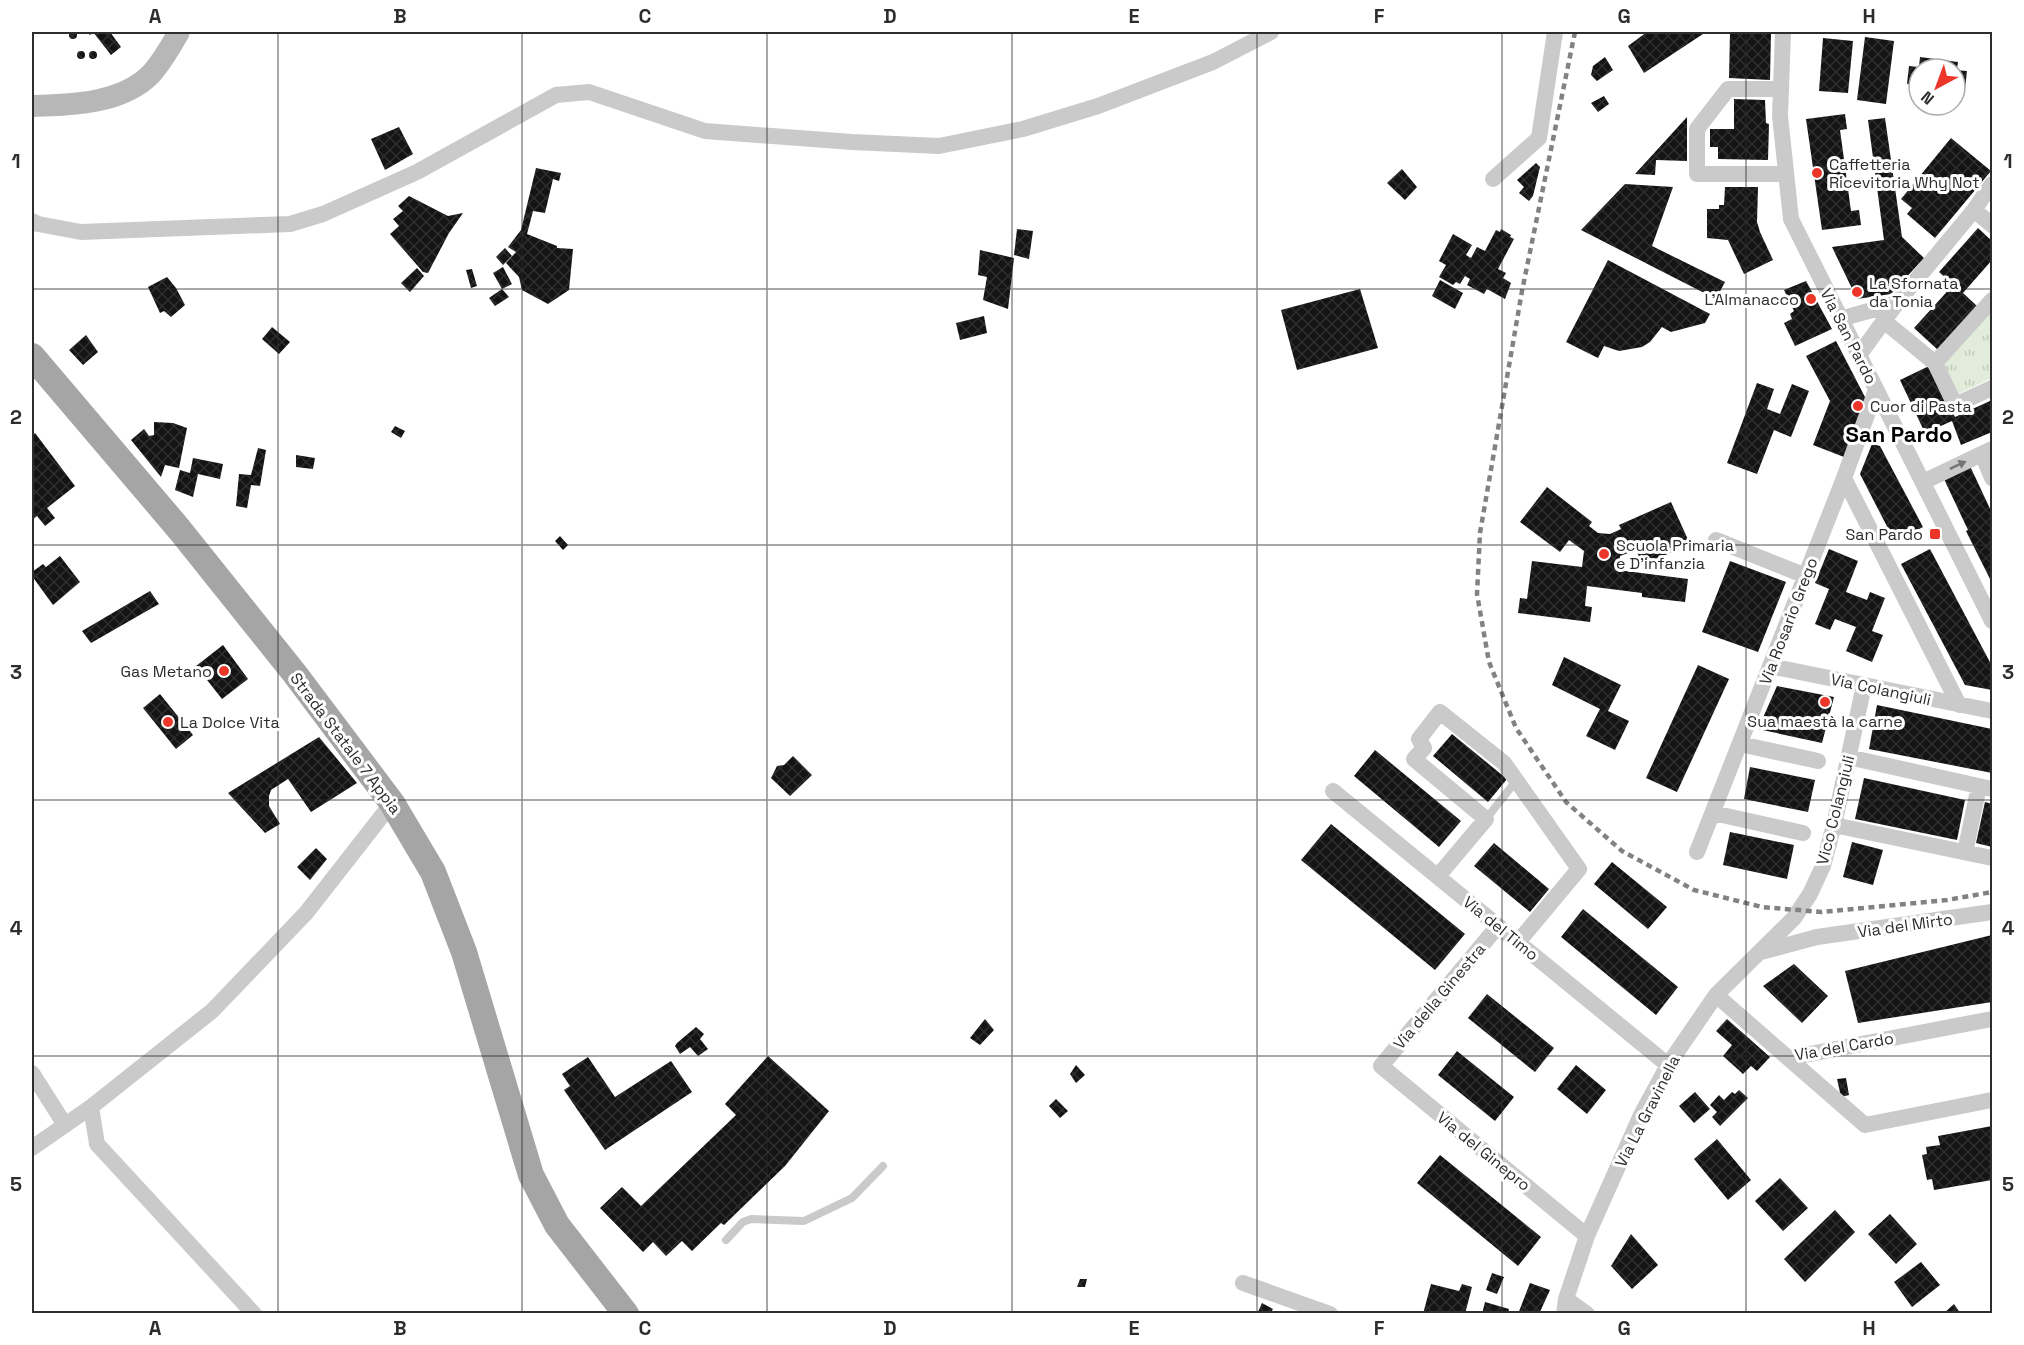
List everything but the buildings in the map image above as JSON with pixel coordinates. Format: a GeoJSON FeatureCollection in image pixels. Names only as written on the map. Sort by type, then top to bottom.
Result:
{"type":"FeatureCollection","features":[{"type":"Feature","properties":{"kind":"main road","name":"Strada Statale 7 Appia"},"geometry":{"type":"LineString","coordinates":[[32,356],[179,529],[295,674],[392,803],[433,872],[464,952],[531,1176],[557,1225],[626,1314]]}},
{"type":"Feature","properties":{"kind":"street"},"geometry":{"type":"LineString","coordinates":[[32,106],[91,101],[118,95],[150,75],[179,32]]}},
{"type":"Feature","properties":{"kind":"street"},"geometry":{"type":"LineString","coordinates":[[32,221],[81,232],[290,224],[323,214],[417,172],[556,95],[589,92],[705,131],[939,146],[1023,129],[1098,106],[1213,62],[1270,32]]}},
{"type":"Feature","properties":{"kind":"street"},"geometry":{"type":"LineString","coordinates":[[1493,179],[1539,138],[1555,32]]}},
{"type":"Feature","properties":{"kind":"street","name":"Via San Pardo"},"geometry":{"type":"LineString","coordinates":[[1783,32],[1780,116],[1791,219],[1991,616]]}},
{"type":"Feature","properties":{"kind":"street"},"geometry":{"type":"LineString","coordinates":[[1781,89],[1728,90],[1697,129],[1697,174],[1786,174]]}},
{"type":"Feature","properties":{"kind":"street"},"geometry":{"type":"LineString","coordinates":[[1859,355],[1897,303],[1974,210],[1992,184]]}},
{"type":"Feature","properties":{"kind":"street"},"geometry":{"type":"LineString","coordinates":[[1974,210],[1992,225]]}},
{"type":"Feature","properties":{"kind":"street"},"geometry":{"type":"LineString","coordinates":[[1935,363],[1992,300]]}},
{"type":"Feature","properties":{"kind":"street"},"geometry":{"type":"LineString","coordinates":[[1840,318],[1897,303]]}},
{"type":"Feature","properties":{"kind":"street"},"geometry":{"type":"LineString","coordinates":[[1884,321],[1935,363],[1955,405],[1992,388]]}},
{"type":"Feature","properties":{"kind":"street","name":"Via Rosario Grego"},"geometry":{"type":"LineString","coordinates":[[1697,852],[1844,478],[1876,390]]}},
{"type":"Feature","properties":{"kind":"street"},"geometry":{"type":"LineString","coordinates":[[1923,482],[1987,451],[1992,478]]}},
{"type":"Feature","properties":{"kind":"street"},"geometry":{"type":"LineString","coordinates":[[1844,478],[1959,705]]}},
{"type":"Feature","properties":{"kind":"street"},"geometry":{"type":"LineString","coordinates":[[1716,540],[1806,576]]}},
{"type":"Feature","properties":{"kind":"street","name":"Via Colangiuli"},"geometry":{"type":"LineString","coordinates":[[1770,666],[1992,711]]}},
{"type":"Feature","properties":{"kind":"street","name":"Vico Colangiuli"},"geometry":{"type":"LineString","coordinates":[[1761,952],[1794,918],[1810,894],[1823,866],[1864,685]]}},
{"type":"Feature","properties":{"kind":"street"},"geometry":{"type":"LineString","coordinates":[[1438,876],[1486,819],[1414,759],[1424,748],[1419,739],[1440,712],[1504,763],[1579,869],[1518,942]]}},
{"type":"Feature","properties":{"kind":"street"},"geometry":{"type":"LineString","coordinates":[[1740,744],[1818,761]]}},
{"type":"Feature","properties":{"kind":"street"},"geometry":{"type":"LineString","coordinates":[[1848,757],[1986,787],[1965,852]]}},
{"type":"Feature","properties":{"kind":"street","name":"Via del Timo"},"geometry":{"type":"LineString","coordinates":[[1334,791],[1668,1065]]}},
{"type":"Feature","properties":{"kind":"street"},"geometry":{"type":"LineString","coordinates":[[32,1148],[91,1107],[212,1011],[306,912],[392,803]]}},
{"type":"Feature","properties":{"kind":"street"},"geometry":{"type":"LineString","coordinates":[[1713,813],[1803,833]]}},
{"type":"Feature","properties":{"kind":"street"},"geometry":{"type":"LineString","coordinates":[[1834,825],[1992,858]]}},
{"type":"Feature","properties":{"kind":"street","name":"Via del Mirto"},"geometry":{"type":"LineString","coordinates":[[1817,937],[1992,912]]}},
{"type":"Feature","properties":{"kind":"street","name":"Via della Ginestra"},"geometry":{"type":"LineString","coordinates":[[1381,1066],[1498,926]]}},
{"type":"Feature","properties":{"kind":"street","name":"Via La Gravinella"},"geometry":{"type":"LineString","coordinates":[[1565,1306],[1587,1236],[1641,1115],[1668,1065],[1716,996],[1761,952],[1817,937]]}},
{"type":"Feature","properties":{"kind":"street","name":"Via del Cardo"},"geometry":{"type":"LineString","coordinates":[[1716,996],[1789,1058],[1992,1019]]}},
{"type":"Feature","properties":{"kind":"street"},"geometry":{"type":"LineString","coordinates":[[1789,1058],[1865,1125],[1992,1100]]}},
{"type":"Feature","properties":{"kind":"street","name":"Via del Ginepro"},"geometry":{"type":"LineString","coordinates":[[1381,1066],[1587,1236]]}},
{"type":"Feature","properties":{"kind":"street"},"geometry":{"type":"LineString","coordinates":[[32,1074],[65,1125]]}},
{"type":"Feature","properties":{"kind":"street"},"geometry":{"type":"LineString","coordinates":[[91,1107],[97,1144],[254,1314]]}},
{"type":"Feature","properties":{"kind":"street"},"geometry":{"type":"LineString","coordinates":[[1243,1283],[1330,1314]]}},
{"type":"Feature","properties":{"kind":"street"},"geometry":{"type":"LineString","coordinates":[[1565,1306],[1587,1314]]}},
{"type":"Feature","properties":{"kind":"lane"},"geometry":{"type":"LineString","coordinates":[[1486,819],[1516,781]]}},
{"type":"Feature","properties":{"kind":"lane"},"geometry":{"type":"LineString","coordinates":[[726,1240],[743,1222],[751,1219],[804,1221],[852,1198],[884,1166]]}},
{"type":"Feature","properties":{"kind":"green space"},"geometry":{"type":"Polygon","coordinates":[[[1992,309],[1992,378],[1958,394],[1944,364],[1992,309]]]}},
{"type":"Feature","properties":{"kind":"railway"},"geometry":{"type":"LineString","coordinates":[[1575,32],[1522,291],[1480,533],[1477,594],[1489,662],[1516,728],[1566,802],[1622,851],[1694,890],[1762,907],[1821,912],[1947,900],[1992,892]]}},
{"type":"Feature","properties":{"kind":"place","name":"Caffetteria Ricevitoria Why Not"},"geometry":{"type":"Point","coordinates":[1817,173]}},
{"type":"Feature","properties":{"kind":"place","name":"La Sfornata da Tonia"},"geometry":{"type":"Point","coordinates":[1857,292]}},
{"type":"Feature","properties":{"kind":"place","name":"L'Almanacco"},"geometry":{"type":"Point","coordinates":[1811,299]}},
{"type":"Feature","properties":{"kind":"place","name":"Cuor di Pasta"},"geometry":{"type":"Point","coordinates":[1858,406]}},
{"type":"Feature","properties":{"kind":"place","name":"San Pardo"},"geometry":{"type":"Point","coordinates":[1935,534]}},
{"type":"Feature","properties":{"kind":"place","name":"Scuola Primaria e D'infanzia"},"geometry":{"type":"Point","coordinates":[1604,554]}},
{"type":"Feature","properties":{"kind":"place","name":"Gas Metano"},"geometry":{"type":"Point","coordinates":[224,671]}},
{"type":"Feature","properties":{"kind":"place","name":"Sua maestà la carne"},"geometry":{"type":"Point","coordinates":[1825,702]}},
{"type":"Feature","properties":{"kind":"place","name":"La Dolce Vita"},"geometry":{"type":"Point","coordinates":[168,722]}},
{"type":"Feature","properties":{"kind":"district","name":"San Pardo"},"geometry":{"type":"Point","coordinates":[1899,434]}}]}
